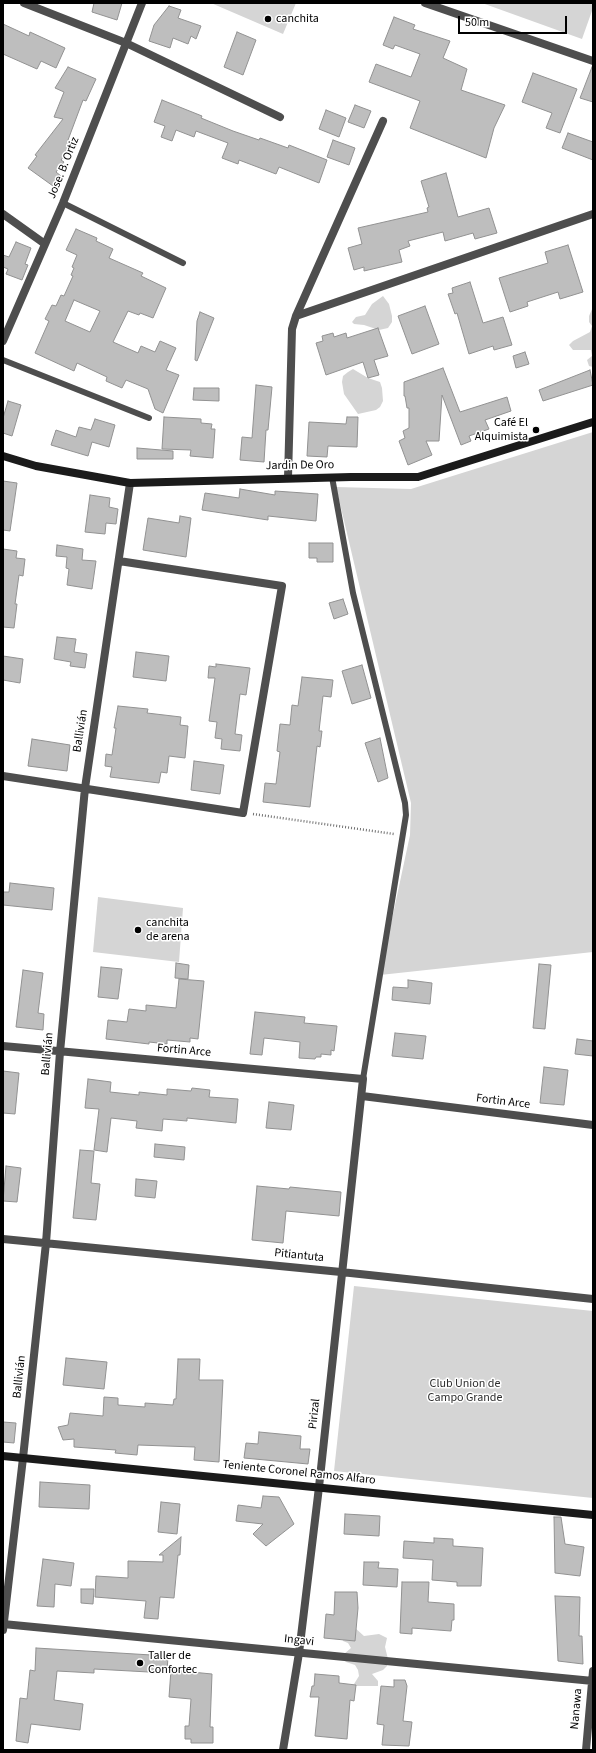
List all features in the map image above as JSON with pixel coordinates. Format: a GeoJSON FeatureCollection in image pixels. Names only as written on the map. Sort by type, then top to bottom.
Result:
{"type":"FeatureCollection","features":[{"type":"Feature","properties":{"kind":"street"},"geometry":{"type":"LineString","coordinates":[[24,3],[126,43],[280,117]]}},
{"type":"Feature","properties":{"kind":"street","name":"Jose. B. Ortiz"},"geometry":{"type":"LineString","coordinates":[[3,341],[63,203],[142,3]]}},
{"type":"Feature","properties":{"kind":"street"},"geometry":{"type":"LineString","coordinates":[[424,3],[593,60]]}},
{"type":"Feature","properties":{"kind":"street"},"geometry":{"type":"LineString","coordinates":[[288,478],[292,329],[296,316],[383,121]]}},
{"type":"Feature","properties":{"kind":"street"},"geometry":{"type":"LineString","coordinates":[[3,214],[45,244]]}},
{"type":"Feature","properties":{"kind":"street"},"geometry":{"type":"LineString","coordinates":[[296,316],[593,214]]}},
{"type":"Feature","properties":{"kind":"street","name":"Jardin De Oro"},"geometry":{"type":"LineString","coordinates":[[3,456],[36,466],[130,483],[332,477],[418,477],[593,422]]}},
{"type":"Feature","properties":{"kind":"street","name":"Ballivián"},"geometry":{"type":"LineString","coordinates":[[3,1626],[24,1458],[46,1243],[60,1052],[84,788],[130,483]]}},
{"type":"Feature","properties":{"kind":"street"},"geometry":{"type":"LineString","coordinates":[[3,776],[242,812],[282,586],[119,561]]}},
{"type":"Feature","properties":{"kind":"street","name":"Fortin Arce"},"geometry":{"type":"LineString","coordinates":[[3,1046],[363,1079]]}},
{"type":"Feature","properties":{"kind":"street","name":"Pirizal"},"geometry":{"type":"LineString","coordinates":[[282,1750],[299,1653],[319,1486],[363,1079]]}},
{"type":"Feature","properties":{"kind":"street","name":"Fortin Arce"},"geometry":{"type":"LineString","coordinates":[[362,1096],[593,1125]]}},
{"type":"Feature","properties":{"kind":"street","name":"Pitiantuta"},"geometry":{"type":"LineString","coordinates":[[3,1239],[342,1272],[593,1299]]}},
{"type":"Feature","properties":{"kind":"street","name":"Teniente Coronel Ramos Alfaro"},"geometry":{"type":"LineString","coordinates":[[3,1456],[593,1514]]}},
{"type":"Feature","properties":{"kind":"street","name":"Ingavi"},"geometry":{"type":"LineString","coordinates":[[3,1626],[592,1681]]}},
{"type":"Feature","properties":{"kind":"street","name":"Nanawa"},"geometry":{"type":"LineString","coordinates":[[586,1750],[593,1671]]}},
{"type":"Feature","properties":{"kind":"lane"},"geometry":{"type":"LineString","coordinates":[[63,203],[183,263]]}},
{"type":"Feature","properties":{"kind":"lane"},"geometry":{"type":"LineString","coordinates":[[3,360],[149,418]]}},
{"type":"Feature","properties":{"kind":"lane"},"geometry":{"type":"LineString","coordinates":[[332,477],[353,593],[405,803],[406,815],[363,1079]]}},
{"type":"Feature","properties":{"kind":"path"},"geometry":{"type":"LineString","coordinates":[[242,812],[402,836]]}},
{"type":"Feature","properties":{"kind":"green space","name":"canchita"},"geometry":{"type":"Polygon","coordinates":[[[211,3],[296,3],[283,34],[211,3]]]}},
{"type":"Feature","properties":{"kind":"green space"},"geometry":{"type":"Polygon","coordinates":[[[482,3],[593,3],[593,8],[582,39],[482,3]]]}},
{"type":"Feature","properties":{"kind":"green space"},"geometry":{"type":"Polygon","coordinates":[[[383,296],[389,304],[392,316],[392,322],[388,328],[379,330],[364,325],[354,324],[352,322],[356,317],[365,315],[372,304],[383,296]]]}},
{"type":"Feature","properties":{"kind":"green space"},"geometry":{"type":"Polygon","coordinates":[[[593,307],[593,367],[589,366],[587,360],[592,356],[591,350],[573,350],[569,345],[573,341],[590,332],[592,326],[589,322],[589,316],[593,307]]]}},
{"type":"Feature","properties":{"kind":"green space"},"geometry":{"type":"Polygon","coordinates":[[[353,369],[368,378],[380,382],[383,401],[380,407],[376,410],[358,414],[344,394],[342,382],[343,376],[353,369]]]}},
{"type":"Feature","properties":{"kind":"green space"},"geometry":{"type":"Polygon","coordinates":[[[593,432],[593,952],[380,975],[410,835],[411,803],[336,487],[411,489],[593,432]]]}},
{"type":"Feature","properties":{"kind":"green space","name":"canchita de arena"},"geometry":{"type":"Polygon","coordinates":[[[98,897],[183,908],[179,962],[93,952],[98,897]]]}},
{"type":"Feature","properties":{"kind":"green space","name":"Club Union de Campo Grande"},"geometry":{"type":"Polygon","coordinates":[[[354,1286],[593,1311],[593,1498],[334,1471],[354,1286]]]}},
{"type":"Feature","properties":{"kind":"green space"},"geometry":{"type":"Polygon","coordinates":[[[354,1627],[364,1636],[379,1634],[387,1638],[385,1647],[388,1659],[387,1666],[383,1670],[372,1674],[378,1681],[378,1686],[356,1686],[354,1684],[359,1676],[358,1670],[355,1665],[344,1660],[344,1654],[351,1648],[348,1643],[343,1641],[342,1638],[354,1627]]]}},
{"type":"Feature","properties":{"kind":"building"},"geometry":{"type":"Polygon","coordinates":[[[94,3],[122,3],[117,20],[92,12],[94,3]]]}},
{"type":"Feature","properties":{"kind":"building"},"geometry":{"type":"Polygon","coordinates":[[[169,6],[181,10],[178,18],[201,26],[196,39],[191,36],[188,44],[173,38],[170,48],[149,41],[154,25],[169,6]]]}},
{"type":"Feature","properties":{"kind":"building"},"geometry":{"type":"Polygon","coordinates":[[[394,17],[415,25],[413,29],[450,41],[443,58],[467,69],[461,90],[505,105],[494,128],[486,158],[410,128],[420,101],[369,82],[376,64],[411,77],[420,54],[395,45],[393,49],[383,45],[394,17]]]}},
{"type":"Feature","properties":{"kind":"building"},"geometry":{"type":"Polygon","coordinates":[[[3,24],[29,36],[30,32],[65,48],[56,68],[41,61],[37,69],[3,54],[3,24]]]}},
{"type":"Feature","properties":{"kind":"building"},"geometry":{"type":"Polygon","coordinates":[[[237,32],[256,40],[243,75],[224,67],[237,32]]]}},
{"type":"Feature","properties":{"kind":"building"},"geometry":{"type":"Polygon","coordinates":[[[68,67],[96,79],[86,101],[83,100],[68,140],[74,144],[61,160],[64,162],[56,172],[61,176],[53,186],[28,168],[37,156],[35,155],[63,119],[54,117],[64,92],[55,88],[68,67]]]}},
{"type":"Feature","properties":{"kind":"building"},"geometry":{"type":"Polygon","coordinates":[[[593,67],[593,102],[580,98],[593,67]]]}},
{"type":"Feature","properties":{"kind":"building"},"geometry":{"type":"Polygon","coordinates":[[[533,73],[577,89],[560,133],[546,128],[552,113],[522,102],[533,73]]]}},
{"type":"Feature","properties":{"kind":"building"},"geometry":{"type":"Polygon","coordinates":[[[162,100],[202,116],[201,118],[233,131],[259,140],[260,138],[288,148],[289,145],[327,160],[319,183],[279,167],[276,174],[239,160],[238,164],[222,158],[228,143],[196,131],[194,137],[176,130],[172,141],[161,137],[165,126],[154,122],[162,100]]]}},
{"type":"Feature","properties":{"kind":"building"},"geometry":{"type":"Polygon","coordinates":[[[355,105],[371,111],[364,128],[348,122],[355,105]]]}},
{"type":"Feature","properties":{"kind":"building"},"geometry":{"type":"Polygon","coordinates":[[[326,110],[346,118],[339,137],[319,129],[326,110]]]}},
{"type":"Feature","properties":{"kind":"building"},"geometry":{"type":"Polygon","coordinates":[[[568,133],[593,142],[593,160],[562,148],[568,133]]]}},
{"type":"Feature","properties":{"kind":"building"},"geometry":{"type":"Polygon","coordinates":[[[333,140],[355,148],[349,165],[327,157],[333,140]]]}},
{"type":"Feature","properties":{"kind":"building"},"geometry":{"type":"Polygon","coordinates":[[[446,173],[458,217],[489,208],[497,233],[475,239],[473,233],[445,241],[443,232],[408,241],[410,246],[399,250],[402,262],[364,271],[364,267],[354,270],[348,248],[362,244],[358,228],[428,212],[427,208],[429,207],[421,181],[446,173]]]}},
{"type":"Feature","properties":{"kind":"building"},"geometry":{"type":"Polygon","coordinates":[[[76,229],[97,238],[96,241],[113,249],[109,258],[143,273],[141,276],[166,288],[153,318],[140,313],[139,315],[128,311],[113,342],[138,353],[141,346],[155,352],[160,341],[176,348],[166,370],[179,375],[163,413],[155,409],[148,389],[126,380],[122,388],[106,381],[107,377],[77,363],[74,371],[35,353],[49,321],[45,319],[52,305],[56,306],[61,295],[64,296],[73,276],[71,275],[74,268],[72,267],[77,255],[66,250],[76,229]],[[74,300],[65,321],[90,332],[100,311],[74,300]]]}},
{"type":"Feature","properties":{"kind":"building"},"geometry":{"type":"Polygon","coordinates":[[[16,242],[31,248],[25,264],[28,265],[22,280],[6,274],[8,269],[3,267],[3,255],[9,257],[16,242]]]}},
{"type":"Feature","properties":{"kind":"building"},"geometry":{"type":"Polygon","coordinates":[[[568,245],[583,292],[560,299],[558,292],[527,302],[528,306],[510,312],[499,278],[548,263],[545,252],[568,245]]]}},
{"type":"Feature","properties":{"kind":"building"},"geometry":{"type":"Polygon","coordinates":[[[470,282],[483,323],[503,317],[512,345],[494,350],[493,346],[469,354],[457,313],[455,314],[448,294],[453,293],[452,288],[470,282]]]}},
{"type":"Feature","properties":{"kind":"building"},"geometry":{"type":"Polygon","coordinates":[[[425,306],[439,344],[412,354],[398,316],[425,306]]]}},
{"type":"Feature","properties":{"kind":"building"},"geometry":{"type":"Polygon","coordinates":[[[200,312],[214,318],[197,361],[195,360],[197,321],[200,312]]]}},
{"type":"Feature","properties":{"kind":"building"},"geometry":{"type":"Polygon","coordinates":[[[378,328],[388,356],[374,360],[379,375],[368,378],[363,362],[326,375],[316,343],[323,341],[322,336],[333,333],[334,337],[346,333],[347,338],[378,328]]]}},
{"type":"Feature","properties":{"kind":"building"},"geometry":{"type":"Polygon","coordinates":[[[525,352],[529,364],[516,368],[513,356],[525,352]]]}},
{"type":"Feature","properties":{"kind":"building"},"geometry":{"type":"Polygon","coordinates":[[[443,368],[460,412],[507,397],[511,411],[485,420],[489,429],[469,436],[471,441],[461,445],[442,395],[439,441],[426,441],[432,455],[408,465],[399,441],[405,438],[403,431],[409,428],[409,408],[407,408],[404,396],[404,382],[443,368]]]}},
{"type":"Feature","properties":{"kind":"building"},"geometry":{"type":"Polygon","coordinates":[[[590,370],[593,385],[543,401],[539,390],[590,370]]]}},
{"type":"Feature","properties":{"kind":"building"},"geometry":{"type":"Polygon","coordinates":[[[256,385],[272,387],[268,430],[266,430],[264,462],[240,460],[242,437],[252,438],[256,385]]]}},
{"type":"Feature","properties":{"kind":"building"},"geometry":{"type":"Polygon","coordinates":[[[194,388],[219,388],[219,401],[193,400],[194,388]]]}},
{"type":"Feature","properties":{"kind":"building"},"geometry":{"type":"Polygon","coordinates":[[[8,401],[21,405],[12,436],[3,433],[3,418],[8,401]]]}},
{"type":"Feature","properties":{"kind":"building"},"geometry":{"type":"Polygon","coordinates":[[[164,417],[201,419],[201,423],[212,424],[211,429],[215,429],[213,458],[190,456],[191,450],[162,449],[164,417]]]}},
{"type":"Feature","properties":{"kind":"building"},"geometry":{"type":"Polygon","coordinates":[[[347,417],[358,417],[357,447],[328,446],[327,457],[307,456],[309,422],[346,424],[347,417]]]}},
{"type":"Feature","properties":{"kind":"building"},"geometry":{"type":"Polygon","coordinates":[[[95,419],[115,425],[109,447],[92,442],[88,456],[51,445],[56,430],[76,437],[79,427],[91,430],[95,419]]]}},
{"type":"Feature","properties":{"kind":"building"},"geometry":{"type":"Polygon","coordinates":[[[137,448],[173,451],[173,459],[137,459],[137,448]]]}},
{"type":"Feature","properties":{"kind":"building"},"geometry":{"type":"Polygon","coordinates":[[[3,481],[17,483],[10,531],[3,530],[3,481]]]}},
{"type":"Feature","properties":{"kind":"building"},"geometry":{"type":"Polygon","coordinates":[[[240,489],[275,495],[275,491],[318,494],[316,521],[268,516],[268,520],[202,510],[205,493],[239,498],[240,489]]]}},
{"type":"Feature","properties":{"kind":"building"},"geometry":{"type":"Polygon","coordinates":[[[90,495],[110,498],[109,507],[118,509],[116,524],[106,523],[105,534],[85,532],[90,495]]]}},
{"type":"Feature","properties":{"kind":"building"},"geometry":{"type":"Polygon","coordinates":[[[180,516],[191,518],[186,557],[143,550],[148,518],[179,523],[180,516]]]}},
{"type":"Feature","properties":{"kind":"building"},"geometry":{"type":"Polygon","coordinates":[[[309,543],[333,543],[333,562],[317,562],[317,558],[309,558],[309,543]]]}},
{"type":"Feature","properties":{"kind":"building"},"geometry":{"type":"Polygon","coordinates":[[[57,545],[83,549],[82,560],[96,561],[92,589],[67,585],[69,569],[66,568],[67,557],[56,556],[57,545]]]}},
{"type":"Feature","properties":{"kind":"building"},"geometry":{"type":"Polygon","coordinates":[[[3,549],[17,551],[16,558],[25,559],[23,576],[19,575],[15,604],[17,604],[14,628],[3,627],[3,549]]]}},
{"type":"Feature","properties":{"kind":"building"},"geometry":{"type":"Polygon","coordinates":[[[343,599],[348,614],[334,619],[329,603],[343,599]]]}},
{"type":"Feature","properties":{"kind":"building"},"geometry":{"type":"Polygon","coordinates":[[[57,637],[76,639],[74,652],[87,654],[85,668],[70,666],[71,662],[54,659],[57,637]]]}},
{"type":"Feature","properties":{"kind":"building"},"geometry":{"type":"Polygon","coordinates":[[[136,652],[169,656],[166,681],[133,677],[136,652]]]}},
{"type":"Feature","properties":{"kind":"building"},"geometry":{"type":"Polygon","coordinates":[[[3,656],[23,659],[20,683],[3,680],[3,656]]]}},
{"type":"Feature","properties":{"kind":"building"},"geometry":{"type":"Polygon","coordinates":[[[216,664],[250,668],[246,695],[240,694],[235,734],[242,735],[240,751],[221,749],[222,739],[215,738],[217,722],[209,721],[215,678],[208,678],[209,666],[216,667],[216,664]]]}},
{"type":"Feature","properties":{"kind":"building"},"geometry":{"type":"Polygon","coordinates":[[[362,665],[371,698],[352,704],[342,671],[362,665]]]}},
{"type":"Feature","properties":{"kind":"building"},"geometry":{"type":"Polygon","coordinates":[[[302,677],[333,680],[331,697],[323,696],[319,731],[322,731],[320,747],[317,746],[310,807],[263,802],[265,783],[276,784],[280,752],[277,751],[280,724],[290,725],[292,705],[298,706],[302,677]]]}},
{"type":"Feature","properties":{"kind":"building"},"geometry":{"type":"Polygon","coordinates":[[[118,706],[148,709],[147,713],[181,717],[180,725],[188,726],[185,758],[169,756],[167,773],[161,772],[159,783],[110,777],[112,767],[105,766],[106,754],[112,755],[116,728],[114,728],[118,706]]]}},
{"type":"Feature","properties":{"kind":"building"},"geometry":{"type":"Polygon","coordinates":[[[380,738],[388,778],[378,782],[365,743],[380,738]]]}},
{"type":"Feature","properties":{"kind":"building"},"geometry":{"type":"Polygon","coordinates":[[[32,739],[70,745],[67,771],[28,766],[32,739]]]}},
{"type":"Feature","properties":{"kind":"building"},"geometry":{"type":"Polygon","coordinates":[[[194,761],[224,765],[220,794],[191,790],[194,761]]]}},
{"type":"Feature","properties":{"kind":"building"},"geometry":{"type":"Polygon","coordinates":[[[10,883],[54,888],[52,910],[3,905],[3,892],[9,892],[10,883]]]}},
{"type":"Feature","properties":{"kind":"building"},"geometry":{"type":"Polygon","coordinates":[[[176,963],[189,965],[188,979],[175,978],[176,963]]]}},
{"type":"Feature","properties":{"kind":"building"},"geometry":{"type":"Polygon","coordinates":[[[539,964],[551,965],[545,1029],[533,1028],[539,964]]]}},
{"type":"Feature","properties":{"kind":"building"},"geometry":{"type":"Polygon","coordinates":[[[101,967],[122,969],[118,999],[98,997],[101,967]]]}},
{"type":"Feature","properties":{"kind":"building"},"geometry":{"type":"Polygon","coordinates":[[[23,970],[43,973],[38,1013],[44,1014],[43,1030],[16,1027],[23,970]]]}},
{"type":"Feature","properties":{"kind":"building"},"geometry":{"type":"Polygon","coordinates":[[[179,979],[204,981],[198,1039],[190,1038],[190,1042],[167,1040],[167,1044],[149,1042],[149,1044],[106,1039],[108,1020],[127,1022],[129,1009],[146,1011],[146,1005],[176,1008],[179,979]]]}},
{"type":"Feature","properties":{"kind":"building"},"geometry":{"type":"Polygon","coordinates":[[[408,980],[432,983],[430,1004],[392,1000],[393,987],[408,988],[408,980]]]}},
{"type":"Feature","properties":{"kind":"building"},"geometry":{"type":"Polygon","coordinates":[[[255,1012],[305,1017],[304,1023],[337,1026],[334,1051],[331,1050],[331,1055],[321,1054],[321,1057],[316,1057],[315,1059],[299,1058],[300,1042],[264,1038],[262,1055],[250,1054],[255,1012]]]}},
{"type":"Feature","properties":{"kind":"building"},"geometry":{"type":"Polygon","coordinates":[[[395,1033],[426,1036],[423,1059],[392,1056],[395,1033]]]}},
{"type":"Feature","properties":{"kind":"building"},"geometry":{"type":"Polygon","coordinates":[[[577,1039],[593,1041],[593,1056],[575,1054],[577,1039]]]}},
{"type":"Feature","properties":{"kind":"building"},"geometry":{"type":"Polygon","coordinates":[[[544,1067],[568,1070],[564,1105],[540,1103],[544,1067]]]}},
{"type":"Feature","properties":{"kind":"building"},"geometry":{"type":"Polygon","coordinates":[[[3,1071],[19,1073],[15,1114],[3,1113],[3,1071]]]}},
{"type":"Feature","properties":{"kind":"building"},"geometry":{"type":"Polygon","coordinates":[[[88,1079],[111,1082],[110,1092],[139,1095],[139,1092],[167,1095],[167,1089],[191,1091],[192,1088],[210,1090],[209,1097],[238,1099],[236,1123],[187,1118],[187,1121],[163,1119],[162,1131],[136,1128],[137,1121],[111,1118],[107,1152],[94,1150],[99,1109],[85,1108],[88,1079]]]}},
{"type":"Feature","properties":{"kind":"building"},"geometry":{"type":"Polygon","coordinates":[[[269,1102],[294,1105],[291,1130],[266,1128],[269,1102]]]}},
{"type":"Feature","properties":{"kind":"building"},"geometry":{"type":"Polygon","coordinates":[[[155,1144],[185,1147],[184,1160],[154,1157],[155,1144]]]}},
{"type":"Feature","properties":{"kind":"building"},"geometry":{"type":"Polygon","coordinates":[[[80,1150],[94,1151],[91,1183],[100,1184],[96,1220],[73,1218],[80,1150]]]}},
{"type":"Feature","properties":{"kind":"building"},"geometry":{"type":"Polygon","coordinates":[[[6,1166],[21,1168],[17,1202],[3,1201],[6,1166]]]}},
{"type":"Feature","properties":{"kind":"building"},"geometry":{"type":"Polygon","coordinates":[[[136,1179],[157,1181],[155,1198],[135,1196],[136,1179]]]}},
{"type":"Feature","properties":{"kind":"building"},"geometry":{"type":"Polygon","coordinates":[[[257,1186],[289,1189],[290,1187],[341,1192],[339,1216],[286,1211],[283,1243],[252,1240],[257,1186]]]}},
{"type":"Feature","properties":{"kind":"building"},"geometry":{"type":"Polygon","coordinates":[[[66,1358],[107,1362],[104,1389],[63,1385],[66,1358]]]}},
{"type":"Feature","properties":{"kind":"building"},"geometry":{"type":"Polygon","coordinates":[[[178,1359],[200,1359],[199,1380],[223,1380],[219,1462],[194,1460],[195,1447],[138,1445],[137,1455],[115,1453],[116,1450],[74,1447],[74,1439],[63,1440],[58,1427],[68,1425],[70,1413],[103,1416],[104,1397],[118,1398],[118,1405],[145,1407],[145,1403],[173,1405],[174,1399],[176,1399],[178,1359]]]}},
{"type":"Feature","properties":{"kind":"building"},"geometry":{"type":"Polygon","coordinates":[[[3,1422],[16,1423],[14,1443],[3,1442],[3,1422]]]}},
{"type":"Feature","properties":{"kind":"building"},"geometry":{"type":"Polygon","coordinates":[[[259,1432],[301,1436],[300,1449],[310,1449],[308,1464],[244,1458],[246,1443],[258,1444],[259,1432]]]}},
{"type":"Feature","properties":{"kind":"building"},"geometry":{"type":"Polygon","coordinates":[[[40,1482],[90,1485],[89,1509],[39,1507],[40,1482]]]}},
{"type":"Feature","properties":{"kind":"building"},"geometry":{"type":"Polygon","coordinates":[[[263,1496],[279,1497],[294,1524],[266,1546],[253,1534],[263,1524],[236,1521],[238,1505],[261,1508],[263,1496]]]}},
{"type":"Feature","properties":{"kind":"building"},"geometry":{"type":"Polygon","coordinates":[[[161,1502],[180,1504],[177,1534],[158,1532],[161,1502]]]}},
{"type":"Feature","properties":{"kind":"building"},"geometry":{"type":"Polygon","coordinates":[[[345,1514],[380,1516],[379,1536],[344,1534],[345,1514]]]}},
{"type":"Feature","properties":{"kind":"building"},"geometry":{"type":"Polygon","coordinates":[[[554,1517],[561,1517],[565,1544],[584,1547],[580,1576],[555,1573],[554,1517]]]}},
{"type":"Feature","properties":{"kind":"building"},"geometry":{"type":"Polygon","coordinates":[[[181,1537],[174,1598],[160,1597],[158,1619],[144,1618],[146,1601],[95,1597],[96,1576],[128,1578],[128,1561],[163,1562],[163,1555],[159,1555],[181,1537]]]}},
{"type":"Feature","properties":{"kind":"building"},"geometry":{"type":"Polygon","coordinates":[[[434,1538],[453,1539],[453,1546],[483,1548],[481,1586],[457,1586],[457,1582],[432,1580],[433,1560],[403,1558],[404,1541],[434,1543],[434,1538]]]}},
{"type":"Feature","properties":{"kind":"building"},"geometry":{"type":"Polygon","coordinates":[[[43,1559],[74,1563],[71,1586],[55,1584],[54,1607],[37,1606],[43,1559]]]}},
{"type":"Feature","properties":{"kind":"building"},"geometry":{"type":"Polygon","coordinates":[[[364,1562],[379,1562],[378,1568],[398,1569],[397,1587],[363,1585],[364,1562]]]}},
{"type":"Feature","properties":{"kind":"building"},"geometry":{"type":"Polygon","coordinates":[[[402,1582],[429,1582],[428,1602],[454,1604],[454,1620],[452,1620],[451,1631],[412,1628],[412,1634],[400,1633],[402,1582]]]}},
{"type":"Feature","properties":{"kind":"building"},"geometry":{"type":"Polygon","coordinates":[[[81,1589],[94,1589],[93,1604],[81,1603],[81,1589]]]}},
{"type":"Feature","properties":{"kind":"building"},"geometry":{"type":"Polygon","coordinates":[[[335,1592],[357,1592],[358,1608],[355,1641],[324,1638],[326,1614],[334,1615],[335,1592]]]}},
{"type":"Feature","properties":{"kind":"building"},"geometry":{"type":"Polygon","coordinates":[[[555,1596],[580,1597],[579,1636],[582,1636],[583,1664],[558,1661],[555,1596]]]}},
{"type":"Feature","properties":{"kind":"building"},"geometry":{"type":"Polygon","coordinates":[[[36,1648],[168,1656],[167,1673],[94,1669],[94,1673],[57,1671],[54,1700],[83,1704],[80,1730],[31,1724],[28,1743],[16,1741],[20,1698],[27,1699],[30,1670],[35,1671],[36,1648]]]}},
{"type":"Feature","properties":{"kind":"building"},"geometry":{"type":"Polygon","coordinates":[[[171,1670],[212,1674],[210,1727],[213,1727],[213,1743],[191,1743],[191,1739],[185,1739],[185,1726],[189,1726],[191,1699],[169,1697],[171,1670]]]}},
{"type":"Feature","properties":{"kind":"building"},"geometry":{"type":"Polygon","coordinates":[[[315,1674],[339,1676],[339,1683],[356,1685],[354,1701],[350,1700],[347,1739],[315,1736],[319,1697],[310,1697],[312,1686],[314,1686],[315,1674]]]}},
{"type":"Feature","properties":{"kind":"building"},"geometry":{"type":"Polygon","coordinates":[[[394,1680],[405,1680],[407,1686],[403,1721],[412,1722],[409,1746],[382,1745],[384,1725],[377,1724],[381,1686],[394,1687],[394,1680]]]}},
{"type":"Feature","properties":{"kind":"place","name":"canchita"},"geometry":{"type":"Point","coordinates":[268,19]}},
{"type":"Feature","properties":{"kind":"place","name":"Café El Alquimista"},"geometry":{"type":"Point","coordinates":[536,430]}},
{"type":"Feature","properties":{"kind":"place","name":"canchita de arena"},"geometry":{"type":"Point","coordinates":[138,930]}},
{"type":"Feature","properties":{"kind":"place","name":"Taller de Confortec"},"geometry":{"type":"Point","coordinates":[140,1663]}}]}
